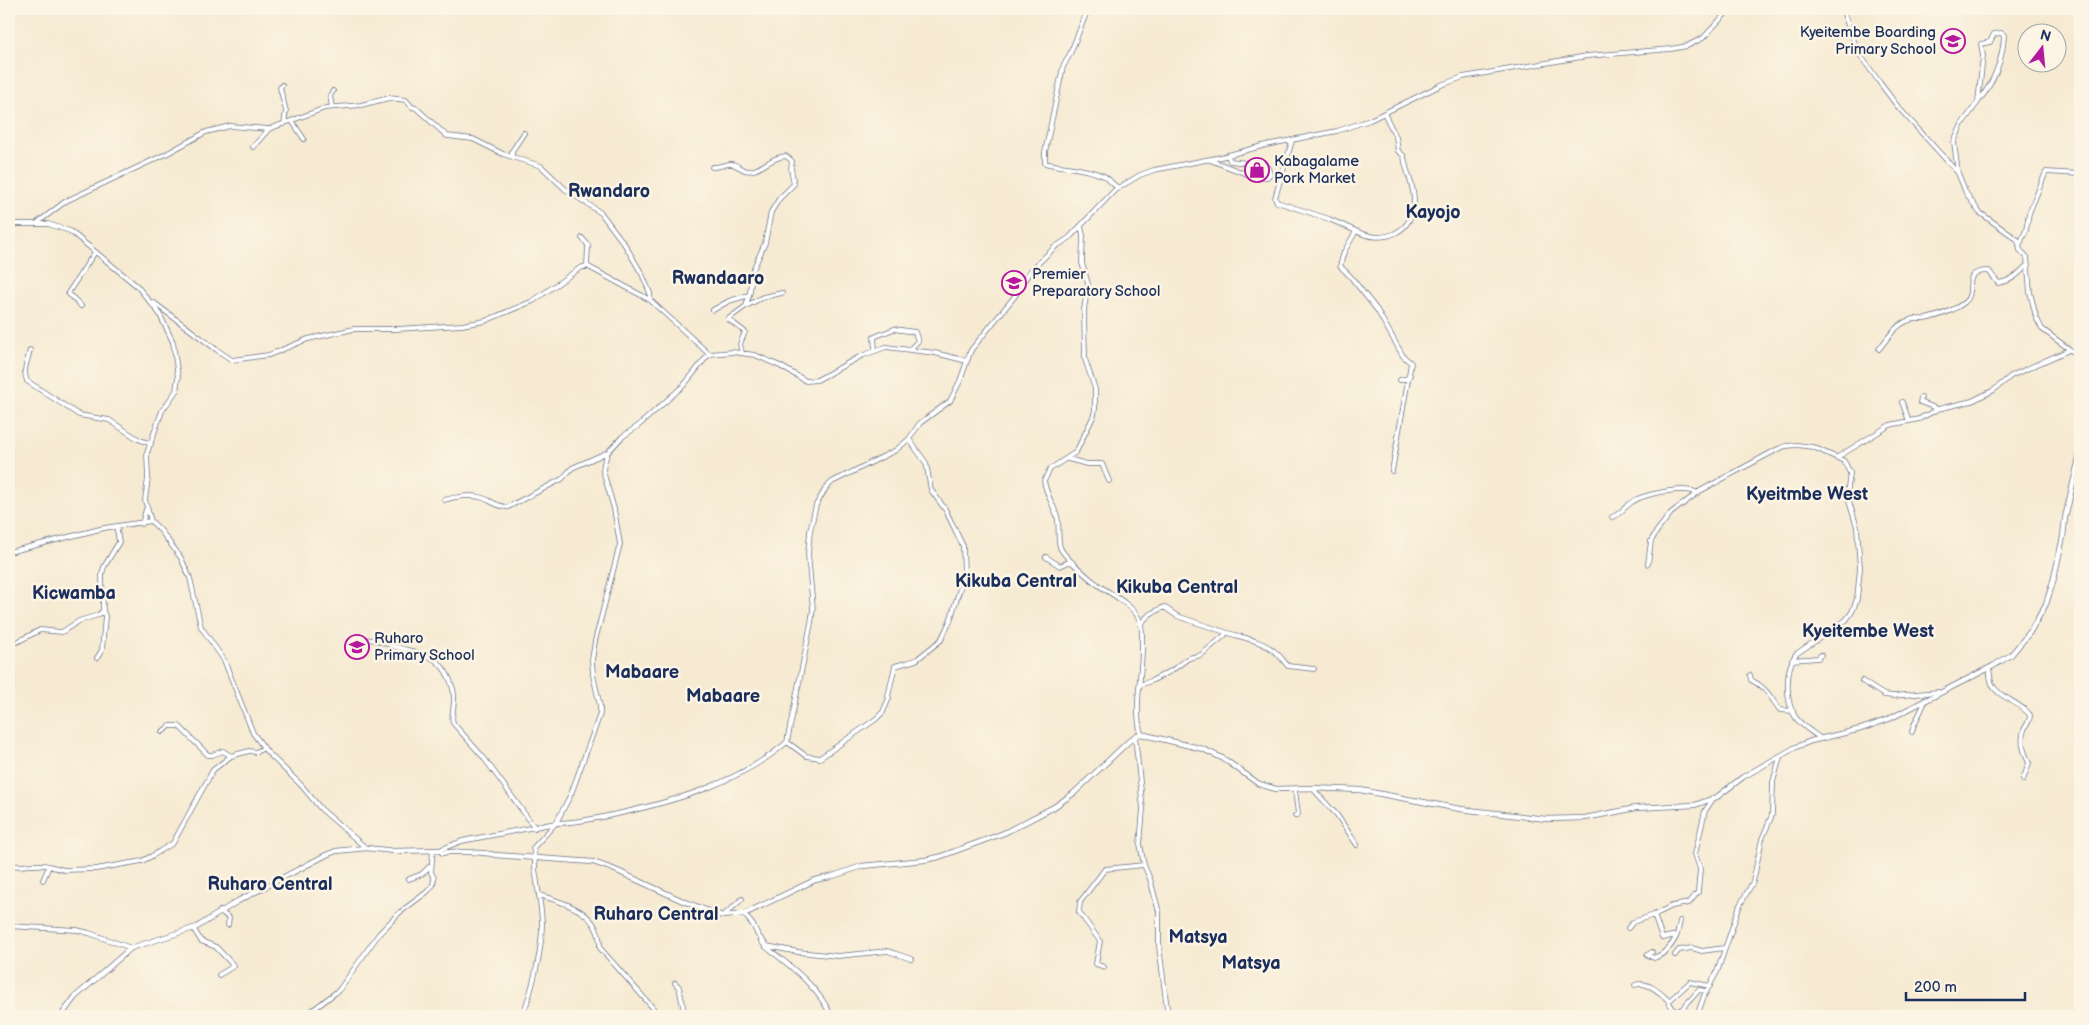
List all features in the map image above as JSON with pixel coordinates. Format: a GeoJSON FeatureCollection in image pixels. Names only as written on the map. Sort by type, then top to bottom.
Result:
{"type":"FeatureCollection","features":[{"type":"Feature","properties":{"kind":"street"},"geometry":{"type":"LineString","coordinates":[[1088,9],[1060,76],[1044,163],[1093,172],[1106,177],[1112,185],[1119,188]]}},
{"type":"Feature","properties":{"kind":"street"},"geometry":{"type":"LineString","coordinates":[[61,1016],[75,997],[132,948],[193,928],[326,855],[366,848],[432,851],[462,841],[556,823],[568,823],[607,816],[692,794],[762,761],[787,742],[813,609],[808,554],[810,531],[816,505],[832,482],[889,455],[909,440],[920,424],[950,401],[960,381],[971,350],[1015,296],[1030,272],[1056,247],[1081,227],[1107,196],[1119,188],[1147,172],[1337,131],[1384,113],[1442,85],[1476,74],[1588,56],[1687,46],[1703,38],[1730,9]]}},
{"type":"Feature","properties":{"kind":"street"},"geometry":{"type":"LineString","coordinates":[[1842,9],[1858,52],[1898,107],[1958,173]]}},
{"type":"Feature","properties":{"kind":"street"},"geometry":{"type":"LineString","coordinates":[[1978,102],[1983,56],[1981,44],[1990,42],[1994,34],[2001,33],[2004,35],[2004,42],[2000,66],[1986,92],[1962,124],[1954,142],[1958,173],[1966,193],[1979,212],[1997,226],[2013,235],[2020,244]]}},
{"type":"Feature","properties":{"kind":"street"},"geometry":{"type":"LineString","coordinates":[[282,84],[280,88],[286,111],[284,124]]}},
{"type":"Feature","properties":{"kind":"street"},"geometry":{"type":"LineString","coordinates":[[332,107],[330,96],[333,91]]}},
{"type":"Feature","properties":{"kind":"street"},"geometry":{"type":"LineString","coordinates":[[253,147],[269,130],[325,108],[361,105],[389,98],[406,100],[447,136],[473,139],[512,157],[540,166],[565,188],[601,213],[621,240],[642,274],[650,293],[650,300]]}},
{"type":"Feature","properties":{"kind":"street"},"geometry":{"type":"LineString","coordinates":[[1292,141],[1275,198],[1277,202],[1329,219],[1364,235],[1388,238],[1397,234],[1410,220],[1413,213],[1413,192],[1408,170],[1404,163],[1404,156],[1398,151],[1396,137],[1384,113]]}},
{"type":"Feature","properties":{"kind":"street"},"geometry":{"type":"LineString","coordinates":[[292,121],[304,138]]}},
{"type":"Feature","properties":{"kind":"street"},"geometry":{"type":"LineString","coordinates":[[36,224],[66,201],[166,154],[206,132],[230,126],[269,130]]}},
{"type":"Feature","properties":{"kind":"street"},"geometry":{"type":"LineString","coordinates":[[512,157],[512,151],[524,133]]}},
{"type":"Feature","properties":{"kind":"street"},"geometry":{"type":"LineString","coordinates":[[1207,160],[1257,178],[1267,177],[1270,174],[1268,168],[1264,165],[1230,161],[1228,155]]}},
{"type":"Feature","properties":{"kind":"street"},"geometry":{"type":"LineString","coordinates":[[712,167],[717,168],[730,164],[747,171],[760,167],[777,157],[786,156],[792,161],[791,169],[794,184],[773,209],[766,243],[752,272],[746,306]]}},
{"type":"Feature","properties":{"kind":"street"},"geometry":{"type":"LineString","coordinates":[[2080,174],[2046,172],[2029,213],[2026,230],[2020,244],[2020,250],[2027,257],[2026,266],[2036,317],[2042,329],[2080,357]]}},
{"type":"Feature","properties":{"kind":"street"},"geometry":{"type":"LineString","coordinates":[[9,224],[36,224],[65,228],[137,286],[158,313],[173,342],[178,377],[176,390],[162,411],[147,453],[148,478],[145,500],[151,522],[161,531],[181,558],[190,578],[201,627],[224,660],[253,733],[264,748],[302,785],[321,809],[366,848]]}},
{"type":"Feature","properties":{"kind":"street"},"geometry":{"type":"LineString","coordinates":[[1081,227],[1083,235],[1082,262],[1088,284],[1084,310],[1085,359],[1095,389],[1094,415],[1076,452],[1050,469],[1044,481],[1058,519],[1060,547],[1071,561],[1096,584],[1130,608],[1139,618],[1143,631],[1138,721],[1141,734]]}},
{"type":"Feature","properties":{"kind":"street"},"geometry":{"type":"LineString","coordinates":[[1356,231],[1344,252],[1339,263],[1340,266],[1377,310],[1403,356],[1411,363],[1411,373],[1392,471]]}},
{"type":"Feature","properties":{"kind":"street"},"geometry":{"type":"LineString","coordinates":[[582,238],[588,246],[587,266]]}},
{"type":"Feature","properties":{"kind":"street"},"geometry":{"type":"LineString","coordinates":[[81,306],[68,293],[95,252]]}},
{"type":"Feature","properties":{"kind":"street"},"geometry":{"type":"LineString","coordinates":[[149,299],[232,360],[270,355],[308,339],[354,329],[398,329],[462,325],[485,321],[533,301],[580,268],[587,266],[650,300],[709,354],[742,353],[770,361],[806,381],[818,380],[861,356],[886,346],[935,353],[967,361]]}},
{"type":"Feature","properties":{"kind":"street"},"geometry":{"type":"LineString","coordinates":[[1879,349],[1894,330],[1909,320],[1926,319],[1949,311],[1964,303],[1968,295],[1970,279],[1976,273],[1989,271],[1998,282],[2002,282],[2017,277],[2026,266]]}},
{"type":"Feature","properties":{"kind":"street"},"geometry":{"type":"LineString","coordinates":[[742,353],[740,344],[744,332],[728,319],[763,297],[782,293]]}},
{"type":"Feature","properties":{"kind":"street"},"geometry":{"type":"LineString","coordinates":[[713,310],[729,301],[749,294]]}},
{"type":"Feature","properties":{"kind":"street"},"geometry":{"type":"LineString","coordinates":[[875,351],[874,337],[894,329],[915,332],[918,341],[910,349]]}},
{"type":"Feature","properties":{"kind":"street"},"geometry":{"type":"LineString","coordinates":[[30,350],[24,374],[28,380],[79,415],[109,420],[138,439],[151,444]]}},
{"type":"Feature","properties":{"kind":"street"},"geometry":{"type":"LineString","coordinates":[[1836,458],[1890,425],[1919,419],[1938,409],[1978,399],[1994,390],[2011,376],[2069,350]]}},
{"type":"Feature","properties":{"kind":"street"},"geometry":{"type":"LineString","coordinates":[[444,500],[476,496],[485,498],[499,507],[508,507],[562,479],[572,468],[608,452],[622,437],[638,426],[684,385],[709,354]]}},
{"type":"Feature","properties":{"kind":"street"},"geometry":{"type":"LineString","coordinates":[[1400,380],[1408,378],[1411,373]]}},
{"type":"Feature","properties":{"kind":"street"},"geometry":{"type":"LineString","coordinates":[[1921,398],[1920,402],[1938,409]]}},
{"type":"Feature","properties":{"kind":"street"},"geometry":{"type":"LineString","coordinates":[[1902,402],[1909,420]]}},
{"type":"Feature","properties":{"kind":"street"},"geometry":{"type":"LineString","coordinates":[[787,742],[806,756],[820,758],[876,719],[883,712],[889,698],[895,666],[916,660],[941,640],[950,622],[964,576],[963,546],[945,509],[931,490],[926,463],[909,440]]}},
{"type":"Feature","properties":{"kind":"street"},"geometry":{"type":"LineString","coordinates":[[1648,564],[1651,541],[1671,513],[1698,493],[1737,470],[1786,446],[1797,445],[1813,448],[1844,461]]}},
{"type":"Feature","properties":{"kind":"street"},"geometry":{"type":"LineString","coordinates":[[522,1016],[540,950],[542,925],[535,869],[536,857],[533,848],[556,823],[571,794],[600,714],[592,660],[595,641],[620,544],[614,509],[603,471],[608,452]]}},
{"type":"Feature","properties":{"kind":"street"},"geometry":{"type":"LineString","coordinates":[[1820,738],[1800,722],[1793,710],[1787,683],[1792,660],[1803,649],[1846,620],[1857,600],[1860,568],[1857,527],[1847,495],[1850,473],[1844,461],[1843,453]]}},
{"type":"Feature","properties":{"kind":"street"},"geometry":{"type":"LineString","coordinates":[[1628,928],[1633,922],[1654,916],[1672,906],[1688,903],[1698,892],[1700,869],[1695,854],[1704,811],[1713,799],[1743,777],[1796,747],[1820,738],[1861,729],[1889,719],[1989,668],[2010,654],[2030,632],[2046,604],[2053,582],[2080,454]]}},
{"type":"Feature","properties":{"kind":"street"},"geometry":{"type":"LineString","coordinates":[[1068,459],[1087,464],[1102,464],[1109,481]]}},
{"type":"Feature","properties":{"kind":"street"},"geometry":{"type":"LineString","coordinates":[[1612,517],[1620,514],[1635,499],[1667,491],[1691,489],[1698,493]]}},
{"type":"Feature","properties":{"kind":"street"},"geometry":{"type":"LineString","coordinates":[[142,524],[147,508]]}},
{"type":"Feature","properties":{"kind":"street"},"geometry":{"type":"LineString","coordinates":[[9,552],[74,535],[151,522]]}},
{"type":"Feature","properties":{"kind":"street"},"geometry":{"type":"LineString","coordinates":[[97,658],[102,644],[105,616],[103,611],[102,574],[104,567],[119,542],[119,526]]}},
{"type":"Feature","properties":{"kind":"street"},"geometry":{"type":"LineString","coordinates":[[1046,557],[1060,566],[1071,561]]}},
{"type":"Feature","properties":{"kind":"street"},"geometry":{"type":"LineString","coordinates":[[1140,624],[1150,614],[1164,606],[1177,616],[1260,643],[1273,650],[1288,666],[1314,669]]}},
{"type":"Feature","properties":{"kind":"street"},"geometry":{"type":"LineString","coordinates":[[17,642],[40,630],[62,632],[79,621],[98,615],[103,611]]}},
{"type":"Feature","properties":{"kind":"street"},"geometry":{"type":"LineString","coordinates":[[1140,685],[1151,682],[1171,671],[1189,658],[1201,655],[1225,632]]}},
{"type":"Feature","properties":{"kind":"street"},"geometry":{"type":"LineString","coordinates":[[352,641],[368,638],[381,640],[390,645],[420,652],[435,660],[446,672],[453,687],[455,705],[453,723],[484,758],[535,828]]}},
{"type":"Feature","properties":{"kind":"street"},"geometry":{"type":"LineString","coordinates":[[1792,660],[1818,658],[1821,656]]}},
{"type":"Feature","properties":{"kind":"street"},"geometry":{"type":"LineString","coordinates":[[1989,668],[1992,685],[1999,693],[2025,709],[2030,715],[2030,720],[2022,737],[2024,753],[2028,763],[2023,780]]}},
{"type":"Feature","properties":{"kind":"street"},"geometry":{"type":"LineString","coordinates":[[1750,675],[1751,680],[1767,690],[1780,710],[1793,710]]}},
{"type":"Feature","properties":{"kind":"street"},"geometry":{"type":"LineString","coordinates":[[1862,681],[1884,695],[1932,694],[1943,691]]}},
{"type":"Feature","properties":{"kind":"street"},"geometry":{"type":"LineString","coordinates":[[1912,732],[1918,714],[1924,707],[1925,700]]}},
{"type":"Feature","properties":{"kind":"street"},"geometry":{"type":"LineString","coordinates":[[162,732],[170,726],[179,726],[208,754],[212,755],[223,751],[231,756]]}},
{"type":"Feature","properties":{"kind":"street"},"geometry":{"type":"LineString","coordinates":[[439,850],[443,853],[457,851],[586,861],[603,865],[683,901],[723,916],[744,914],[815,880],[836,876],[862,866],[926,860],[1004,833],[1054,807],[1079,789],[1135,736],[1141,734],[1204,749],[1224,759],[1259,784],[1276,789],[1295,790],[1312,788],[1363,791],[1460,809],[1546,819],[1585,818],[1636,808],[1695,805],[1713,799]]}},
{"type":"Feature","properties":{"kind":"street"},"geometry":{"type":"LineString","coordinates":[[1135,736],[1143,801],[1140,844],[1144,865],[1159,912],[1160,946],[1168,1016]]}},
{"type":"Feature","properties":{"kind":"street"},"geometry":{"type":"LineString","coordinates":[[9,865],[26,867],[42,864],[64,870],[96,869],[142,861],[171,845],[203,791],[213,770],[231,756],[249,751],[256,752],[264,748]]}},
{"type":"Feature","properties":{"kind":"street"},"geometry":{"type":"LineString","coordinates":[[1696,1016],[1706,991],[1717,972],[1740,905],[1753,882],[1762,839],[1772,815],[1772,782],[1780,757]]}},
{"type":"Feature","properties":{"kind":"street"},"geometry":{"type":"LineString","coordinates":[[1312,788],[1320,799],[1337,814],[1357,845]]}},
{"type":"Feature","properties":{"kind":"street"},"geometry":{"type":"LineString","coordinates":[[1295,790],[1298,814],[1295,816]]}},
{"type":"Feature","properties":{"kind":"street"},"geometry":{"type":"LineString","coordinates":[[305,1016],[339,990],[387,925],[431,887],[434,878],[430,872],[432,851]]}},
{"type":"Feature","properties":{"kind":"street"},"geometry":{"type":"LineString","coordinates":[[1104,967],[1096,964],[1100,941],[1079,912],[1080,902],[1105,869],[1144,865]]}},
{"type":"Feature","properties":{"kind":"street"},"geometry":{"type":"LineString","coordinates":[[43,880],[49,866]]}},
{"type":"Feature","properties":{"kind":"street"},"geometry":{"type":"LineString","coordinates":[[409,879],[422,874],[430,866]]}},
{"type":"Feature","properties":{"kind":"street"},"geometry":{"type":"LineString","coordinates":[[539,895],[573,905],[588,917],[600,936],[600,948],[653,1008]]}},
{"type":"Feature","properties":{"kind":"street"},"geometry":{"type":"LineString","coordinates":[[723,916],[742,899]]}},
{"type":"Feature","properties":{"kind":"street"},"geometry":{"type":"LineString","coordinates":[[220,912],[229,918],[228,925]]}},
{"type":"Feature","properties":{"kind":"street"},"geometry":{"type":"LineString","coordinates":[[744,914],[764,946],[818,993],[831,1016]]}},
{"type":"Feature","properties":{"kind":"street"},"geometry":{"type":"LineString","coordinates":[[1654,916],[1662,938],[1677,936]]}},
{"type":"Feature","properties":{"kind":"street"},"geometry":{"type":"LineString","coordinates":[[1652,952],[1647,955],[1654,958],[1663,954],[1677,936],[1680,921]]}},
{"type":"Feature","properties":{"kind":"street"},"geometry":{"type":"LineString","coordinates":[[9,926],[77,930],[132,948]]}},
{"type":"Feature","properties":{"kind":"street"},"geometry":{"type":"LineString","coordinates":[[193,928],[200,940],[216,947],[234,966],[219,974]]}},
{"type":"Feature","properties":{"kind":"street"},"geometry":{"type":"LineString","coordinates":[[757,934],[768,946],[798,952],[838,956],[888,951],[911,959]]}},
{"type":"Feature","properties":{"kind":"street"},"geometry":{"type":"LineString","coordinates":[[1675,955],[1679,950],[1692,948],[1702,951],[1724,948]]}},
{"type":"Feature","properties":{"kind":"street"},"geometry":{"type":"LineString","coordinates":[[1669,1001],[1690,982],[1710,986]]}},
{"type":"Feature","properties":{"kind":"street"},"geometry":{"type":"LineString","coordinates":[[675,983],[679,987],[685,1016]]}},
{"type":"Feature","properties":{"kind":"street"},"geometry":{"type":"LineString","coordinates":[[1635,985],[1645,983],[1669,1001],[1673,1011],[1679,1011],[1699,990],[1706,991]]}},
{"type":"Feature","properties":{"kind":"place","name":"Kyeitembe Boarding Primary School"},"geometry":{"type":"Point","coordinates":[1953,41]}},
{"type":"Feature","properties":{"kind":"place","name":"Kabagalame Pork Market"},"geometry":{"type":"Point","coordinates":[1257,170]}},
{"type":"Feature","properties":{"kind":"place","name":"Premier Preparatory School"},"geometry":{"type":"Point","coordinates":[1014,283]}},
{"type":"Feature","properties":{"kind":"place","name":"Ruharo Primary School"},"geometry":{"type":"Point","coordinates":[357,647]}},
{"type":"Feature","properties":{"kind":"district","name":"Rwandaro"},"geometry":{"type":"Point","coordinates":[609,191]}},
{"type":"Feature","properties":{"kind":"district","name":"Kayojo"},"geometry":{"type":"Point","coordinates":[1433,212]}},
{"type":"Feature","properties":{"kind":"district","name":"Rwandaaro"},"geometry":{"type":"Point","coordinates":[718,278]}},
{"type":"Feature","properties":{"kind":"district","name":"Kyeitmbe West"},"geometry":{"type":"Point","coordinates":[1807,494]}},
{"type":"Feature","properties":{"kind":"district","name":"Kikuba Central"},"geometry":{"type":"Point","coordinates":[1016,581]}},
{"type":"Feature","properties":{"kind":"district","name":"Kikuba Central"},"geometry":{"type":"Point","coordinates":[1177,587]}},
{"type":"Feature","properties":{"kind":"district","name":"Kicwamba"},"geometry":{"type":"Point","coordinates":[74,593]}},
{"type":"Feature","properties":{"kind":"district","name":"Kyeitembe West"},"geometry":{"type":"Point","coordinates":[1868,631]}},
{"type":"Feature","properties":{"kind":"district","name":"Mabaare"},"geometry":{"type":"Point","coordinates":[642,672]}},
{"type":"Feature","properties":{"kind":"district","name":"Mabaare"},"geometry":{"type":"Point","coordinates":[723,696]}},
{"type":"Feature","properties":{"kind":"district","name":"Ruharo Central"},"geometry":{"type":"Point","coordinates":[270,884]}},
{"type":"Feature","properties":{"kind":"district","name":"Ruharo Central"},"geometry":{"type":"Point","coordinates":[656,914]}},
{"type":"Feature","properties":{"kind":"district","name":"Matsya"},"geometry":{"type":"Point","coordinates":[1198,937]}},
{"type":"Feature","properties":{"kind":"district","name":"Matsya"},"geometry":{"type":"Point","coordinates":[1251,963]}}]}
